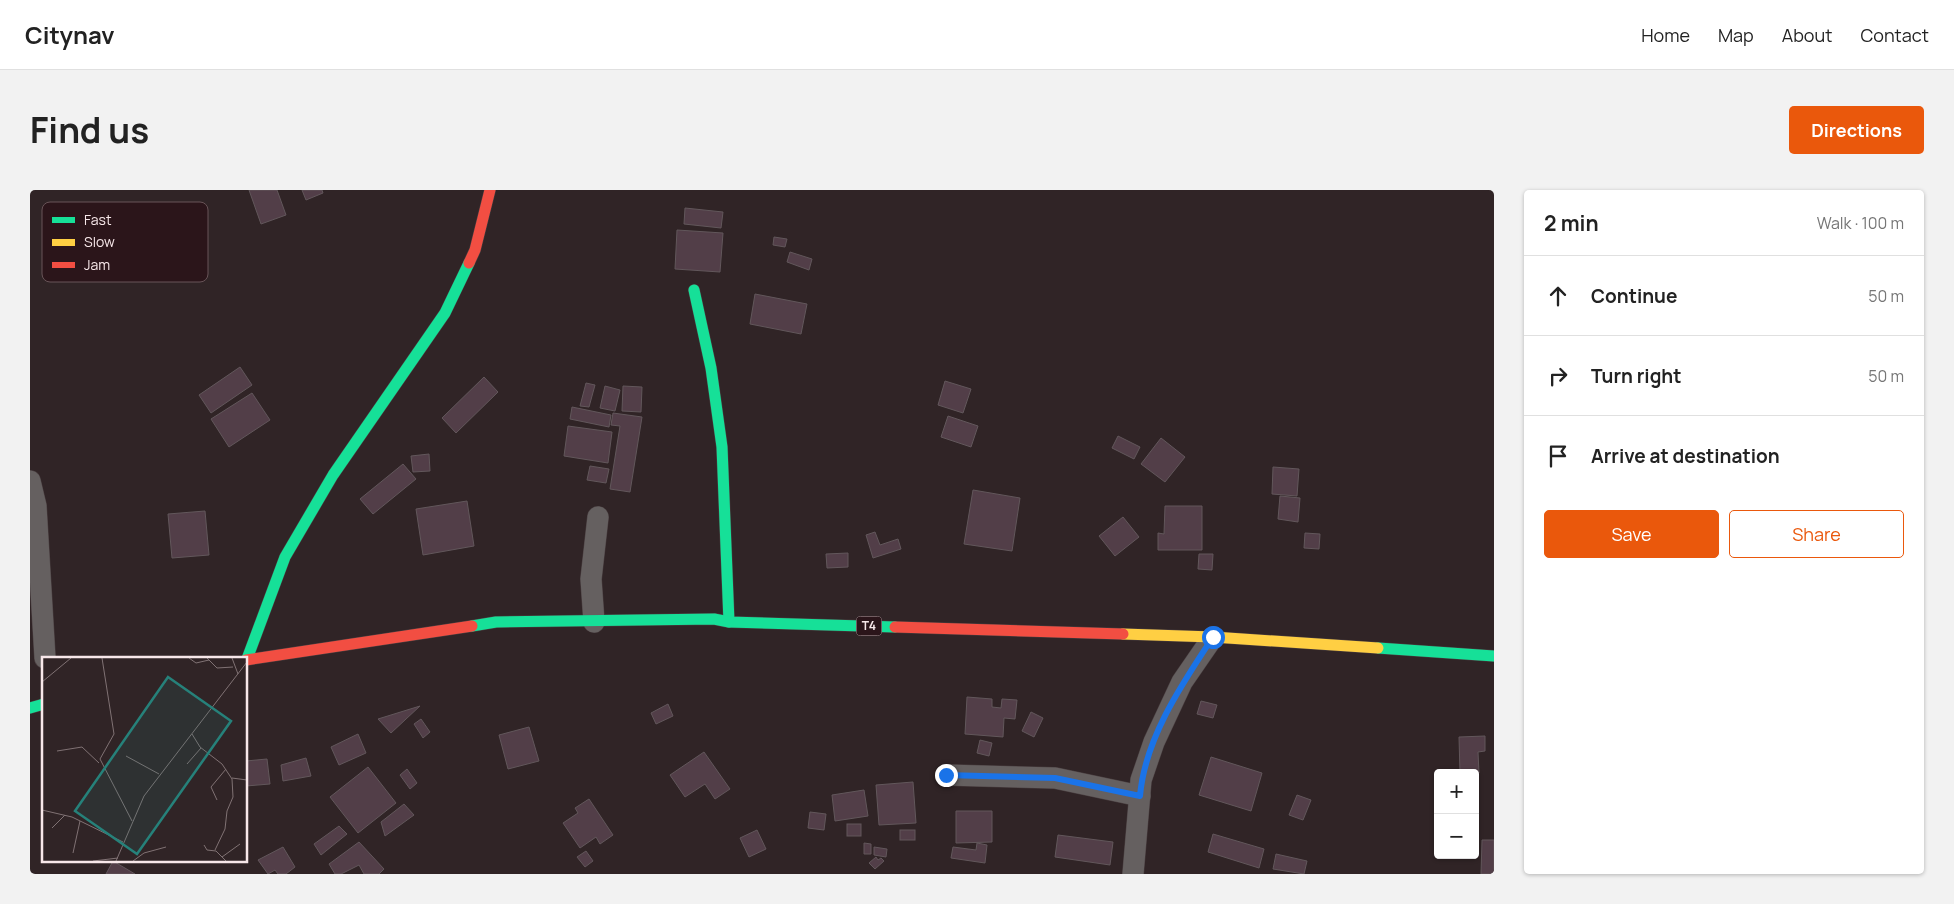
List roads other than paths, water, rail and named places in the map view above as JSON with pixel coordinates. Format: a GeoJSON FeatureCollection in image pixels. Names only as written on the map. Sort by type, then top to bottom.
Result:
{"type":"FeatureCollection","features":[{"type":"Feature","properties":{"kind":"main road"},"geometry":{"type":"LineString","coordinates":[[248,657],[285,558],[333,475],[445,313],[475,250],[490,190]]}},
{"type":"Feature","properties":{"kind":"main road"},"geometry":{"type":"LineString","coordinates":[[694,290],[714,377],[720,424],[729,622]]}},
{"type":"Feature","properties":{"kind":"main road","name":"T4"},"geometry":{"type":"LineString","coordinates":[[248,660],[496,622],[714,619],[729,622],[1213,637],[1494,656]]}},
{"type":"Feature","properties":{"kind":"street"},"geometry":{"type":"LineString","coordinates":[[30,481],[36,506],[45,657]]}},
{"type":"Feature","properties":{"kind":"street"},"geometry":{"type":"LineString","coordinates":[[594,622],[591,579],[598,517]]}},
{"type":"Feature","properties":{"kind":"street"},"geometry":{"type":"LineString","coordinates":[[1134,874],[1141,780],[1154,742],[1182,682],[1213,637]]}},
{"type":"Feature","properties":{"kind":"street"},"geometry":{"type":"LineString","coordinates":[[946,775],[1055,778],[1140,796]]}}]}
